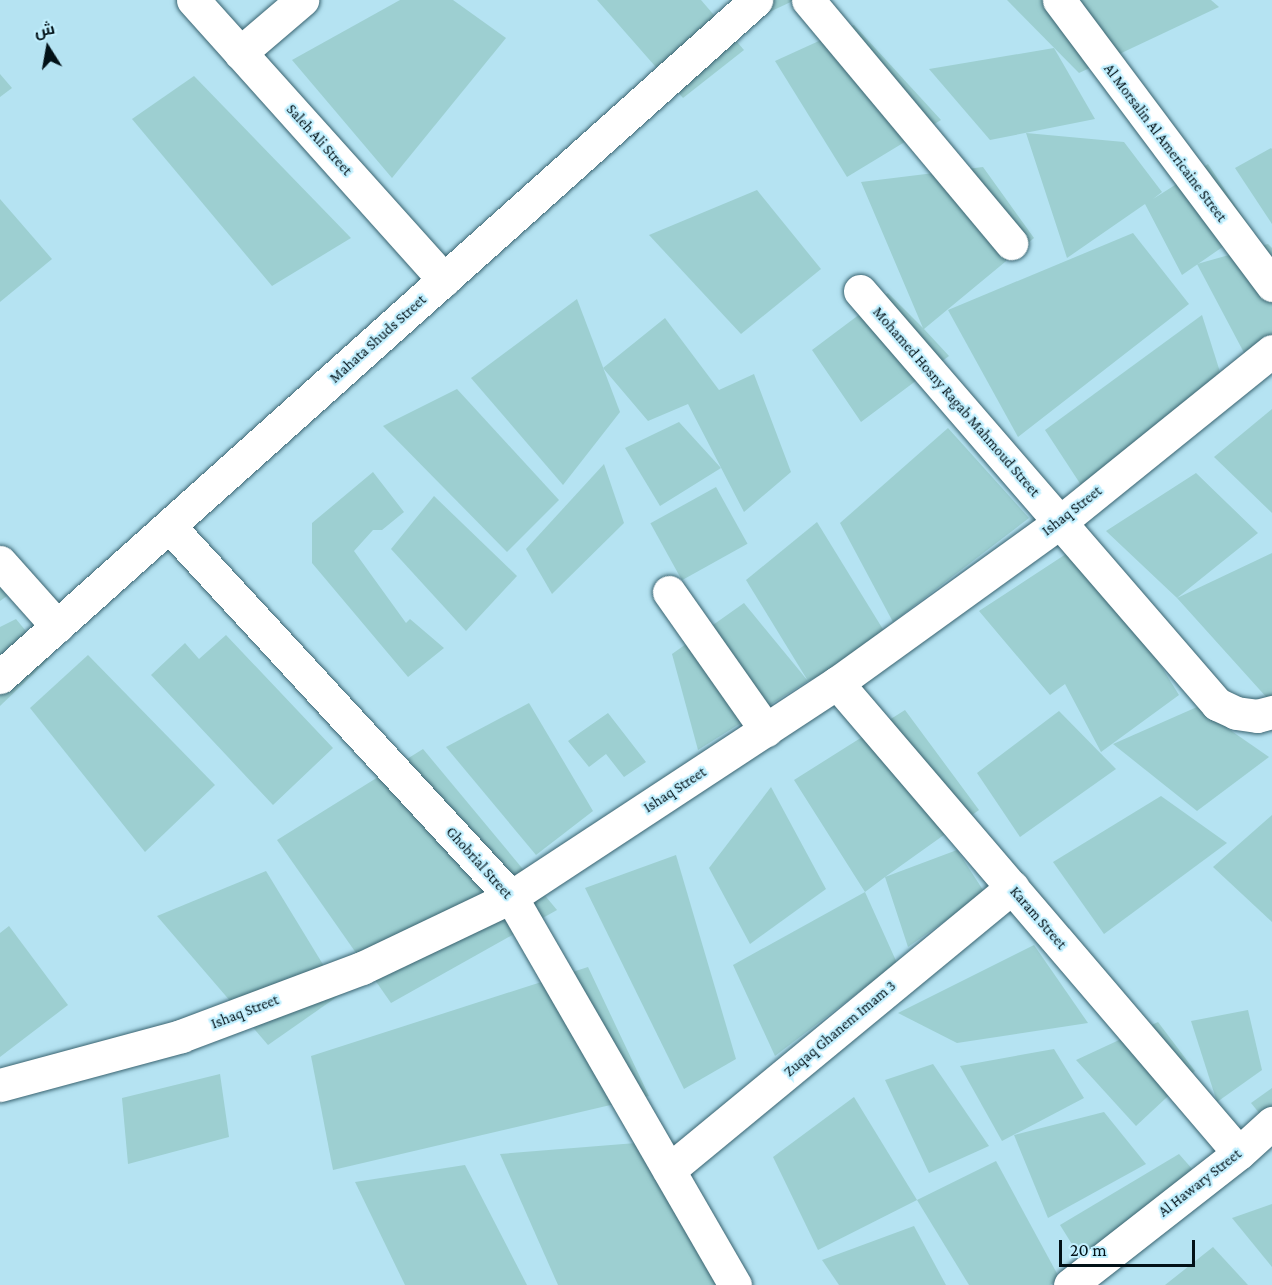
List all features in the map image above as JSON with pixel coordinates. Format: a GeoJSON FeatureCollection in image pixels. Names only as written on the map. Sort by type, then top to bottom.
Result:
{"type":"FeatureCollection","features":[{"type":"Feature","properties":{"kind":"street","name":"Saleh Ali Street"},"geometry":{"type":"LineString","coordinates":[[193,0],[444,280]]}},
{"type":"Feature","properties":{"kind":"street"},"geometry":{"type":"LineString","coordinates":[[240,52],[302,0]]}},
{"type":"Feature","properties":{"kind":"street","name":"Mahata Shuds Street"},"geometry":{"type":"LineString","coordinates":[[0,677],[756,0]]}},
{"type":"Feature","properties":{"kind":"street"},"geometry":{"type":"LineString","coordinates":[[808,0],[1011,243]]}},
{"type":"Feature","properties":{"kind":"street","name":"Al Morsalin Al Americaine Street"},"geometry":{"type":"LineString","coordinates":[[1059,0],[1272,285]]}},
{"type":"Feature","properties":{"kind":"street","name":"Mohamed Hosny Ragab Mahmoud Street"},"geometry":{"type":"LineString","coordinates":[[860,291],[1217,704],[1236,713],[1257,716],[1272,712]]}},
{"type":"Feature","properties":{"kind":"street","name":"Ishaq Street"},"geometry":{"type":"LineString","coordinates":[[0,1085],[191,1032],[362,968],[511,897],[837,684],[1060,522],[1272,351]]}},
{"type":"Feature","properties":{"kind":"street","name":"Ghobrial Street"},"geometry":{"type":"LineString","coordinates":[[169,526],[511,897],[735,1285]]}},
{"type":"Feature","properties":{"kind":"street"},"geometry":{"type":"LineString","coordinates":[[0,562],[57,626]]}},
{"type":"Feature","properties":{"kind":"street"},"geometry":{"type":"LineString","coordinates":[[669,592],[766,730]]}},
{"type":"Feature","properties":{"kind":"street","name":"Karam Street"},"geometry":{"type":"LineString","coordinates":[[837,684],[1239,1153]]}},
{"type":"Feature","properties":{"kind":"street","name":"Zuqaq Ghanem Imam 3"},"geometry":{"type":"LineString","coordinates":[[669,1170],[1012,887]]}},
{"type":"Feature","properties":{"kind":"street","name":"Al Hawary Street"},"geometry":{"type":"LineString","coordinates":[[1070,1285],[1239,1153],[1272,1123]]}},
{"type":"Feature","properties":{"kind":"building"},"geometry":{"type":"Polygon","coordinates":[[[400,0],[453,0],[506,38],[392,178],[292,60],[400,0]]]}},
{"type":"Feature","properties":{"kind":"building"},"geometry":{"type":"Polygon","coordinates":[[[597,0],[701,0],[744,50],[683,98],[597,0]]]}},
{"type":"Feature","properties":{"kind":"building"},"geometry":{"type":"Polygon","coordinates":[[[729,0],[795,0],[748,22],[729,0]]]}},
{"type":"Feature","properties":{"kind":"building"},"geometry":{"type":"Polygon","coordinates":[[[1007,0],[1211,0],[1219,7],[1079,73],[1007,0]]]}},
{"type":"Feature","properties":{"kind":"building"},"geometry":{"type":"Polygon","coordinates":[[[854,25],[941,120],[847,177],[775,61],[854,25]]]}},
{"type":"Feature","properties":{"kind":"building"},"geometry":{"type":"Polygon","coordinates":[[[1054,48],[1095,119],[990,140],[929,69],[1054,48]]]}},
{"type":"Feature","properties":{"kind":"building"},"geometry":{"type":"Polygon","coordinates":[[[0,74],[12,88],[0,97],[0,74]]]}},
{"type":"Feature","properties":{"kind":"building"},"geometry":{"type":"Polygon","coordinates":[[[194,76],[351,238],[272,286],[132,119],[194,76]]]}},
{"type":"Feature","properties":{"kind":"building"},"geometry":{"type":"Polygon","coordinates":[[[1026,133],[1124,142],[1162,192],[1153,199],[1208,164],[1250,228],[1182,275],[1145,204],[1067,258],[1026,133]]]}},
{"type":"Feature","properties":{"kind":"building"},"geometry":{"type":"Polygon","coordinates":[[[1272,149],[1272,224],[1235,168],[1272,149]]]}},
{"type":"Feature","properties":{"kind":"building"},"geometry":{"type":"Polygon","coordinates":[[[983,167],[1034,238],[924,329],[949,356],[861,422],[812,350],[888,293],[923,328],[861,182],[983,167]]]}},
{"type":"Feature","properties":{"kind":"building"},"geometry":{"type":"Polygon","coordinates":[[[757,190],[821,269],[741,334],[649,235],[757,190]]]}},
{"type":"Feature","properties":{"kind":"building"},"geometry":{"type":"Polygon","coordinates":[[[0,199],[52,259],[0,302],[0,199]]]}},
{"type":"Feature","properties":{"kind":"building"},"geometry":{"type":"Polygon","coordinates":[[[1133,233],[1189,304],[1018,437],[948,310],[1133,233]]]}},
{"type":"Feature","properties":{"kind":"building"},"geometry":{"type":"Polygon","coordinates":[[[1268,244],[1272,248],[1272,373],[1259,381],[1197,264],[1268,244]]]}},
{"type":"Feature","properties":{"kind":"building"},"geometry":{"type":"Polygon","coordinates":[[[577,299],[620,412],[563,485],[471,378],[577,299]]]}},
{"type":"Feature","properties":{"kind":"building"},"geometry":{"type":"Polygon","coordinates":[[[1202,315],[1221,375],[1081,485],[1045,430],[1202,315]]]}},
{"type":"Feature","properties":{"kind":"building"},"geometry":{"type":"Polygon","coordinates":[[[665,318],[719,390],[754,374],[791,472],[744,512],[688,404],[648,421],[603,368],[665,318]]]}},
{"type":"Feature","properties":{"kind":"building"},"geometry":{"type":"Polygon","coordinates":[[[457,389],[559,500],[507,552],[383,426],[457,389]]]}},
{"type":"Feature","properties":{"kind":"building"},"geometry":{"type":"Polygon","coordinates":[[[1272,409],[1272,513],[1214,457],[1272,409]]]}},
{"type":"Feature","properties":{"kind":"building"},"geometry":{"type":"Polygon","coordinates":[[[679,422],[721,468],[660,506],[625,448],[679,422]]]}},
{"type":"Feature","properties":{"kind":"building"},"geometry":{"type":"Polygon","coordinates":[[[948,428],[1029,518],[893,622],[840,523],[948,428]]]}},
{"type":"Feature","properties":{"kind":"building"},"geometry":{"type":"Polygon","coordinates":[[[604,464],[624,523],[552,594],[526,549],[604,464]]]}},
{"type":"Feature","properties":{"kind":"building"},"geometry":{"type":"Polygon","coordinates":[[[373,472],[404,512],[382,530],[373,530],[354,551],[406,623],[410,619],[444,648],[408,677],[312,563],[312,523],[373,472]]]}},
{"type":"Feature","properties":{"kind":"building"},"geometry":{"type":"Polygon","coordinates":[[[1196,473],[1258,533],[1177,598],[1106,531],[1196,473]]]}},
{"type":"Feature","properties":{"kind":"building"},"geometry":{"type":"Polygon","coordinates":[[[716,487],[748,544],[682,580],[650,523],[716,487]]]}},
{"type":"Feature","properties":{"kind":"building"},"geometry":{"type":"Polygon","coordinates":[[[434,496],[517,576],[466,631],[391,549],[434,496]]]}},
{"type":"Feature","properties":{"kind":"building"},"geometry":{"type":"Polygon","coordinates":[[[817,522],[892,644],[808,681],[746,580],[817,522]]]}},
{"type":"Feature","properties":{"kind":"building"},"geometry":{"type":"Polygon","coordinates":[[[1272,553],[1272,696],[1268,699],[1177,598],[1272,553]]]}},
{"type":"Feature","properties":{"kind":"building"},"geometry":{"type":"Polygon","coordinates":[[[1066,554],[1138,629],[1179,695],[1101,752],[1065,684],[1050,695],[979,611],[1066,554]]]}},
{"type":"Feature","properties":{"kind":"building"},"geometry":{"type":"Polygon","coordinates":[[[0,587],[7,596],[0,601],[0,587]]]}},
{"type":"Feature","properties":{"kind":"building"},"geometry":{"type":"Polygon","coordinates":[[[744,603],[808,681],[698,750],[672,654],[744,603]]]}},
{"type":"Feature","properties":{"kind":"building"},"geometry":{"type":"Polygon","coordinates":[[[16,619],[49,659],[0,706],[0,627],[16,619]]]}},
{"type":"Feature","properties":{"kind":"building"},"geometry":{"type":"Polygon","coordinates":[[[226,635],[333,748],[273,805],[151,675],[185,643],[199,659],[226,635]]]}},
{"type":"Feature","properties":{"kind":"building"},"geometry":{"type":"Polygon","coordinates":[[[88,655],[215,785],[145,852],[30,708],[88,655]]]}},
{"type":"Feature","properties":{"kind":"building"},"geometry":{"type":"Polygon","coordinates":[[[529,703],[593,811],[536,855],[446,747],[529,703]]]}},
{"type":"Feature","properties":{"kind":"building"},"geometry":{"type":"Polygon","coordinates":[[[1197,707],[1269,757],[1197,811],[1113,744],[1197,707]]]}},
{"type":"Feature","properties":{"kind":"building"},"geometry":{"type":"Polygon","coordinates":[[[905,710],[979,810],[865,892],[794,780],[905,710]]]}},
{"type":"Feature","properties":{"kind":"building"},"geometry":{"type":"Polygon","coordinates":[[[1059,711],[1116,769],[1020,837],[977,773],[1059,711]]]}},
{"type":"Feature","properties":{"kind":"building"},"geometry":{"type":"Polygon","coordinates":[[[608,713],[646,762],[624,777],[606,754],[589,767],[568,741],[608,713]]]}},
{"type":"Feature","properties":{"kind":"building"},"geometry":{"type":"Polygon","coordinates":[[[423,749],[557,910],[391,1003],[277,840],[423,749]]]}},
{"type":"Feature","properties":{"kind":"building"},"geometry":{"type":"Polygon","coordinates":[[[771,787],[826,889],[750,944],[709,868],[771,787]]]}},
{"type":"Feature","properties":{"kind":"building"},"geometry":{"type":"Polygon","coordinates":[[[1161,796],[1227,843],[1104,934],[1053,862],[1161,796]]]}},
{"type":"Feature","properties":{"kind":"building"},"geometry":{"type":"Polygon","coordinates":[[[1272,815],[1272,922],[1213,867],[1272,815]]]}},
{"type":"Feature","properties":{"kind":"building"},"geometry":{"type":"Polygon","coordinates":[[[957,850],[985,893],[908,947],[885,877],[957,850]]]}},
{"type":"Feature","properties":{"kind":"building"},"geometry":{"type":"Polygon","coordinates":[[[676,855],[736,1059],[684,1089],[585,888],[676,855]]]}},
{"type":"Feature","properties":{"kind":"building"},"geometry":{"type":"Polygon","coordinates":[[[266,871],[341,994],[268,1045],[157,916],[266,871]]]}},
{"type":"Feature","properties":{"kind":"building"},"geometry":{"type":"Polygon","coordinates":[[[865,892],[897,963],[775,1056],[733,965],[865,892]]]}},
{"type":"Feature","properties":{"kind":"building"},"geometry":{"type":"Polygon","coordinates":[[[9,926],[68,1005],[0,1057],[0,933],[9,926]]]}},
{"type":"Feature","properties":{"kind":"building"},"geometry":{"type":"Polygon","coordinates":[[[1034,945],[1088,1023],[957,1043],[898,1013],[1034,945]]]}},
{"type":"Feature","properties":{"kind":"building"},"geometry":{"type":"Polygon","coordinates":[[[588,967],[649,1096],[333,1170],[311,1056],[588,967]]]}},
{"type":"Feature","properties":{"kind":"building"},"geometry":{"type":"Polygon","coordinates":[[[1248,1010],[1262,1070],[1217,1102],[1191,1021],[1248,1010]]]}},
{"type":"Feature","properties":{"kind":"building"},"geometry":{"type":"Polygon","coordinates":[[[1158,1022],[1195,1071],[1136,1126],[1076,1060],[1158,1022]]]}},
{"type":"Feature","properties":{"kind":"building"},"geometry":{"type":"Polygon","coordinates":[[[1054,1049],[1084,1098],[1002,1141],[960,1066],[1054,1049]]]}},
{"type":"Feature","properties":{"kind":"building"},"geometry":{"type":"Polygon","coordinates":[[[933,1064],[989,1146],[929,1173],[885,1080],[933,1064]]]}},
{"type":"Feature","properties":{"kind":"building"},"geometry":{"type":"Polygon","coordinates":[[[220,1074],[229,1137],[128,1164],[122,1098],[220,1074]]]}},
{"type":"Feature","properties":{"kind":"building"},"geometry":{"type":"Polygon","coordinates":[[[1272,1088],[1272,1113],[1264,1119],[1251,1103],[1272,1088]]]}},
{"type":"Feature","properties":{"kind":"building"},"geometry":{"type":"Polygon","coordinates":[[[854,1097],[917,1200],[818,1250],[773,1157],[854,1097]]]}},
{"type":"Feature","properties":{"kind":"building"},"geometry":{"type":"Polygon","coordinates":[[[1104,1112],[1146,1164],[1048,1218],[1014,1135],[1104,1112]]]}},
{"type":"Feature","properties":{"kind":"building"},"geometry":{"type":"Polygon","coordinates":[[[636,1143],[720,1285],[558,1285],[500,1154],[636,1143]]]}},
{"type":"Feature","properties":{"kind":"building"},"geometry":{"type":"Polygon","coordinates":[[[1179,1154],[1201,1179],[1085,1265],[1060,1225],[1179,1154]]]}},
{"type":"Feature","properties":{"kind":"building"},"geometry":{"type":"Polygon","coordinates":[[[996,1161],[1060,1279],[1050,1285],[969,1285],[917,1200],[996,1161]]]}},
{"type":"Feature","properties":{"kind":"building"},"geometry":{"type":"Polygon","coordinates":[[[465,1165],[527,1285],[405,1285],[355,1182],[465,1165]]]}},
{"type":"Feature","properties":{"kind":"building"},"geometry":{"type":"Polygon","coordinates":[[[1272,1204],[1272,1267],[1232,1218],[1272,1204]]]}},
{"type":"Feature","properties":{"kind":"building"},"geometry":{"type":"Polygon","coordinates":[[[914,1226],[946,1285],[839,1285],[822,1260],[914,1226]]]}},
{"type":"Feature","properties":{"kind":"building"},"geometry":{"type":"Polygon","coordinates":[[[1213,1247],[1248,1285],[1165,1285],[1213,1247]]]}}]}
